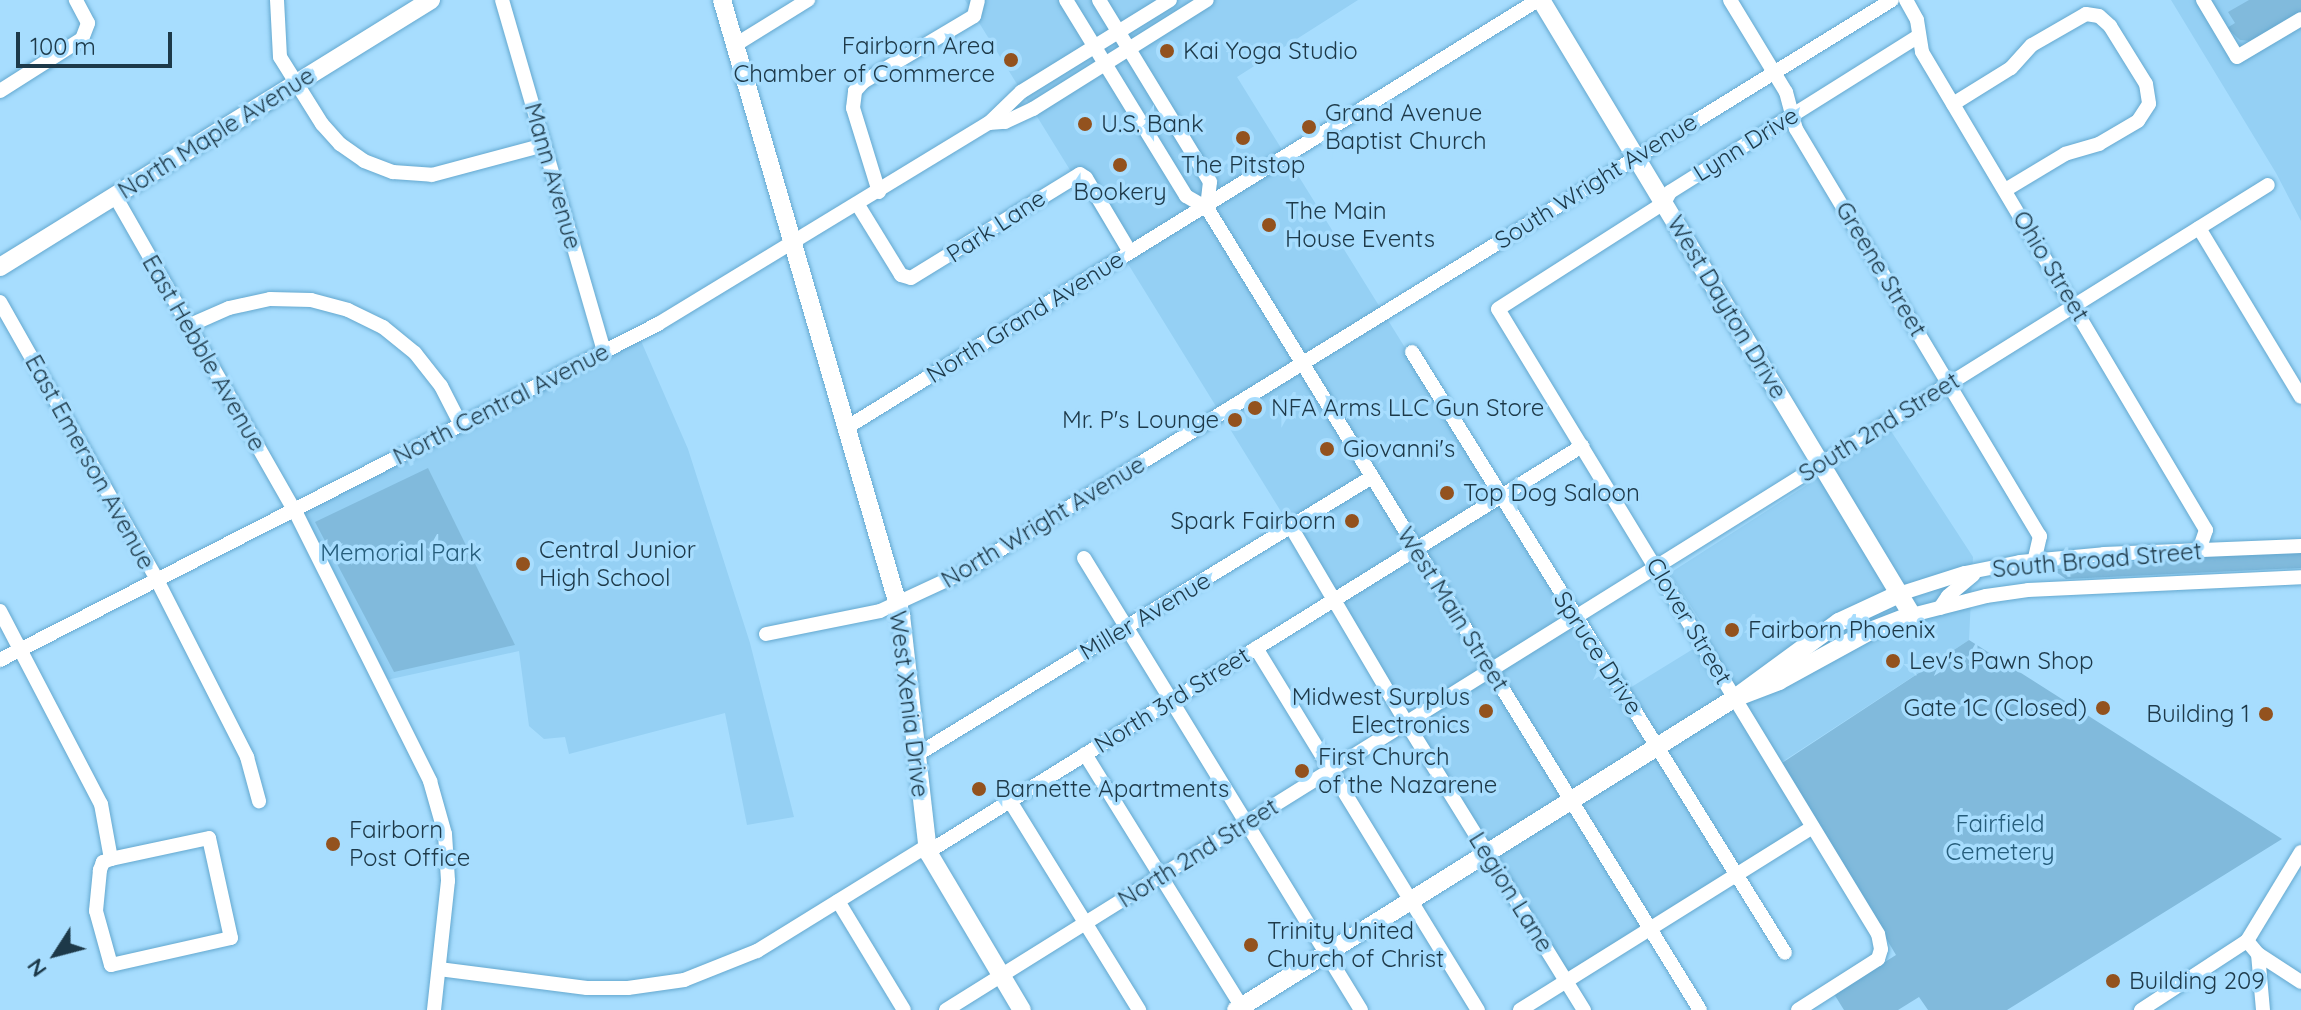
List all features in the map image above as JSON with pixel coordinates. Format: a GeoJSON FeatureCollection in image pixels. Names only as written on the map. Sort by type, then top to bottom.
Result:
{"type":"FeatureCollection","features":[{"type":"Feature","properties":{"kind":"main road","name":"North Maple Avenue"},"geometry":{"type":"LineString","coordinates":[[0,267],[431,0]]}},
{"type":"Feature","properties":{"kind":"main road","name":"West Xenia Drive"},"geometry":{"type":"LineString","coordinates":[[722,0],[903,623],[927,849],[1022,1010]]}},
{"type":"Feature","properties":{"kind":"main road","name":"West Dayton Drive"},"geometry":{"type":"LineString","coordinates":[[1540,0],[1912,615]]}},
{"type":"Feature","properties":{"kind":"main road","name":"South Broad Street"},"geometry":{"type":"LineString","coordinates":[[1240,1009],[1735,698],[1839,622],[1899,594]]}},
{"type":"Feature","properties":{"kind":"main road","name":"South Broad Street"},"geometry":{"type":"LineString","coordinates":[[1735,698],[1779,681],[1868,632],[1912,615]]}},
{"type":"Feature","properties":{"kind":"street"},"geometry":{"type":"LineString","coordinates":[[0,91],[82,39],[88,23],[76,0]]}},
{"type":"Feature","properties":{"kind":"street"},"geometry":{"type":"LineString","coordinates":[[277,0],[279,50],[295,84],[340,144],[364,161],[393,172],[447,173],[544,145]]}},
{"type":"Feature","properties":{"kind":"street","name":"Mann Avenue"},"geometry":{"type":"LineString","coordinates":[[502,0],[604,352]]}},
{"type":"Feature","properties":{"kind":"street"},"geometry":{"type":"LineString","coordinates":[[735,45],[808,0]]}},
{"type":"Feature","properties":{"kind":"street"},"geometry":{"type":"LineString","coordinates":[[879,192],[853,108],[855,91],[863,82],[974,16],[978,0]]}},
{"type":"Feature","properties":{"kind":"street","name":"West Main Street"},"geometry":{"type":"LineString","coordinates":[[1066,0],[1186,196],[1207,208],[1700,1010]]}},
{"type":"Feature","properties":{"kind":"street","name":"West Main Street"},"geometry":{"type":"LineString","coordinates":[[1099,0],[1210,182],[1207,208]]}},
{"type":"Feature","properties":{"kind":"street","name":"North Central Avenue"},"geometry":{"type":"LineString","coordinates":[[0,660],[604,352],[724,286],[989,123],[1021,92],[1170,0]]}},
{"type":"Feature","properties":{"kind":"street","name":"North Central Avenue"},"geometry":{"type":"LineString","coordinates":[[989,123],[1005,122],[1030,111],[1207,0]]}},
{"type":"Feature","properties":{"kind":"street","name":"North Grand Avenue"},"geometry":{"type":"LineString","coordinates":[[846,428],[1540,0]]}},
{"type":"Feature","properties":{"kind":"street","name":"Greene Street"},"geometry":{"type":"LineString","coordinates":[[1730,0],[1789,97],[1791,115],[2040,536],[2034,561]]}},
{"type":"Feature","properties":{"kind":"street","name":"South Wright Avenue"},"geometry":{"type":"LineString","coordinates":[[1302,363],[1892,0]]}},
{"type":"Feature","properties":{"kind":"street","name":"Ohio Street"},"geometry":{"type":"LineString","coordinates":[[1906,0],[1917,20],[1922,52],[2206,530],[2199,550]]}},
{"type":"Feature","properties":{"kind":"street"},"geometry":{"type":"LineString","coordinates":[[2203,0],[2237,57],[2301,19]]}},
{"type":"Feature","properties":{"kind":"street"},"geometry":{"type":"LineString","coordinates":[[1953,104],[2011,68],[2032,45],[2080,15],[2093,14],[2105,20],[2125,50],[2149,91],[2149,104],[2143,116],[2099,144],[2065,154],[2005,190]]}},
{"type":"Feature","properties":{"kind":"street","name":"Lynn Drive"},"geometry":{"type":"LineString","coordinates":[[1498,309],[1664,203],[1670,192],[1919,36]]}},
{"type":"Feature","properties":{"kind":"street","name":"Park Lane"},"geometry":{"type":"LineString","coordinates":[[858,205],[901,275],[911,278],[1080,174],[1130,252]]}},
{"type":"Feature","properties":{"kind":"street","name":"South 2nd Street"},"geometry":{"type":"LineString","coordinates":[[1490,669],[2268,185]]}},
{"type":"Feature","properties":{"kind":"street","name":"East Hebble Avenue"},"geometry":{"type":"LineString","coordinates":[[115,196],[293,511],[382,681],[437,798],[445,834],[448,881],[434,1010]]}},
{"type":"Feature","properties":{"kind":"street"},"geometry":{"type":"LineString","coordinates":[[2199,228],[2301,397]]}},
{"type":"Feature","properties":{"kind":"street"},"geometry":{"type":"LineString","coordinates":[[188,326],[229,308],[270,299],[311,300],[348,310],[383,327],[415,353],[441,386],[461,425]]}},
{"type":"Feature","properties":{"kind":"street","name":"East Emerson Avenue"},"geometry":{"type":"LineString","coordinates":[[0,302],[157,580],[247,757],[259,801]]}},
{"type":"Feature","properties":{"kind":"street","name":"Clover Street"},"geometry":{"type":"LineString","coordinates":[[1498,309],[1878,934],[1881,949],[1878,959],[1798,1010]]}},
{"type":"Feature","properties":{"kind":"street","name":"Spruce Drive"},"geometry":{"type":"LineString","coordinates":[[1412,352],[1785,953]]}},
{"type":"Feature","properties":{"kind":"street","name":"North Wright Avenue"},"geometry":{"type":"LineString","coordinates":[[766,634],[880,611],[964,572],[1302,363]]}},
{"type":"Feature","properties":{"kind":"street","name":"North 3rd Street"},"geometry":{"type":"LineString","coordinates":[[439,969],[587,988],[651,986],[684,980],[729,964],[1010,801],[1582,446]]}},
{"type":"Feature","properties":{"kind":"street","name":"Miller Avenue"},"geometry":{"type":"LineString","coordinates":[[918,754],[1372,477]]}},
{"type":"Feature","properties":{"kind":"street","name":"Legion Lane"},"geometry":{"type":"LineString","coordinates":[[1291,527],[1406,722],[1584,1010]]}},
{"type":"Feature","properties":{"kind":"street","name":"South Broad Street"},"geometry":{"type":"LineString","coordinates":[[1899,594],[1979,570],[2034,561],[2301,546]]}},
{"type":"Feature","properties":{"kind":"street"},"geometry":{"type":"LineString","coordinates":[[1084,558],[1361,1010]]}},
{"type":"Feature","properties":{"kind":"street"},"geometry":{"type":"LineString","coordinates":[[1940,608],[1948,596],[1979,570]]}},
{"type":"Feature","properties":{"kind":"street","name":"South Broad Street"},"geometry":{"type":"LineString","coordinates":[[1912,615],[1986,596],[2028,590],[2301,577]]}},
{"type":"Feature","properties":{"kind":"street"},"geometry":{"type":"LineString","coordinates":[[0,611],[97,795],[111,859]]}},
{"type":"Feature","properties":{"kind":"street"},"geometry":{"type":"LineString","coordinates":[[1256,648],[1478,1010]]}},
{"type":"Feature","properties":{"kind":"street","name":"North 2nd Street"},"geometry":{"type":"LineString","coordinates":[[946,1010],[1490,669]]}},
{"type":"Feature","properties":{"kind":"street"},"geometry":{"type":"LineString","coordinates":[[1085,754],[1162,875],[1240,1009]]}},
{"type":"Feature","properties":{"kind":"street"},"geometry":{"type":"LineString","coordinates":[[1010,801],[1139,1010]]}},
{"type":"Feature","properties":{"kind":"street"},"geometry":{"type":"LineString","coordinates":[[1520,1010],[1813,827]]}},
{"type":"Feature","properties":{"kind":"street"},"geometry":{"type":"LineString","coordinates":[[209,838],[231,938],[111,965],[96,911],[100,870],[103,862],[111,859],[209,838]]}},
{"type":"Feature","properties":{"kind":"street"},"geometry":{"type":"LineString","coordinates":[[2141,1010],[2247,941],[2301,852]]}},
{"type":"Feature","properties":{"kind":"street"},"geometry":{"type":"LineString","coordinates":[[838,901],[904,1010]]}},
{"type":"Feature","properties":{"kind":"street"},"geometry":{"type":"LineString","coordinates":[[2247,941],[2258,954],[2301,982]]}},
{"type":"Feature","properties":{"kind":"street"},"geometry":{"type":"LineString","coordinates":[[2258,954],[2263,1010]]}},
{"type":"Feature","properties":{"kind":"shaded area"},"geometry":{"type":"Polygon","coordinates":[[[965,0],[1358,0],[1237,77],[1620,694],[1711,638],[1670,573],[1891,431],[1973,557],[1969,640],[1782,762],[1815,819],[1566,973],[965,0]]]}},
{"type":"Feature","properties":{"kind":"shaded area"},"geometry":{"type":"Polygon","coordinates":[[[2171,0],[2301,0],[2301,221],[2276,173],[2171,0]]]}},
{"type":"Feature","properties":{"kind":"shaded area","name":"Central Junior High School"},"geometry":{"type":"Polygon","coordinates":[[[638,334],[688,449],[750,643],[794,817],[747,825],[725,713],[569,754],[565,737],[544,739],[529,726],[519,651],[382,681],[293,511],[638,334]]]}},
{"type":"Feature","properties":{"kind":"green space"},"geometry":{"type":"Polygon","coordinates":[[[2249,0],[2301,0],[2301,12],[2252,41],[2240,40],[2227,28],[2235,23],[2228,12],[2249,0]]]}},
{"type":"Feature","properties":{"kind":"green space","name":"Memorial Park"},"geometry":{"type":"Polygon","coordinates":[[[428,468],[515,645],[394,672],[315,522],[428,468]]]}},
{"type":"Feature","properties":{"kind":"green space"},"geometry":{"type":"Polygon","coordinates":[[[2301,552],[2301,568],[2066,579],[2052,569],[2119,566],[2145,559],[2301,552]]]}},
{"type":"Feature","properties":{"kind":"green space","name":"Fairfield Cemetery"},"geometry":{"type":"Polygon","coordinates":[[[1969,640],[2282,839],[2007,1010],[1928,1010],[1919,997],[1898,1010],[1844,1010],[1834,994],[1896,955],[1782,763],[1969,640]]]}},
{"type":"Feature","properties":{"kind":"place","name":"Kai Yoga Studio"},"geometry":{"type":"Point","coordinates":[1167,51]}},
{"type":"Feature","properties":{"kind":"place","name":"Fairborn Area Chamber of Commerce"},"geometry":{"type":"Point","coordinates":[1011,60]}},
{"type":"Feature","properties":{"kind":"place","name":"U.S. Bank"},"geometry":{"type":"Point","coordinates":[1085,124]}},
{"type":"Feature","properties":{"kind":"place","name":"Grand Avenue Baptist Church"},"geometry":{"type":"Point","coordinates":[1309,127]}},
{"type":"Feature","properties":{"kind":"place","name":"The Pitstop"},"geometry":{"type":"Point","coordinates":[1243,138]}},
{"type":"Feature","properties":{"kind":"place","name":"Bookery"},"geometry":{"type":"Point","coordinates":[1120,165]}},
{"type":"Feature","properties":{"kind":"place","name":"The Main House Events"},"geometry":{"type":"Point","coordinates":[1269,225]}},
{"type":"Feature","properties":{"kind":"place","name":"NFA Arms LLC Gun Store"},"geometry":{"type":"Point","coordinates":[1255,408]}},
{"type":"Feature","properties":{"kind":"place","name":"Mr. P's Lounge"},"geometry":{"type":"Point","coordinates":[1235,420]}},
{"type":"Feature","properties":{"kind":"place","name":"Giovanni's"},"geometry":{"type":"Point","coordinates":[1327,449]}},
{"type":"Feature","properties":{"kind":"place","name":"Top Dog Saloon"},"geometry":{"type":"Point","coordinates":[1447,493]}},
{"type":"Feature","properties":{"kind":"place","name":"Spark Fairborn"},"geometry":{"type":"Point","coordinates":[1352,521]}},
{"type":"Feature","properties":{"kind":"place","name":"Central Junior High School"},"geometry":{"type":"Point","coordinates":[523,564]}},
{"type":"Feature","properties":{"kind":"place","name":"Fairborn Phoenix"},"geometry":{"type":"Point","coordinates":[1732,630]}},
{"type":"Feature","properties":{"kind":"place","name":"Lev's Pawn Shop"},"geometry":{"type":"Point","coordinates":[1893,661]}},
{"type":"Feature","properties":{"kind":"place","name":"Gate 1C (Closed)"},"geometry":{"type":"Point","coordinates":[2103,708]}},
{"type":"Feature","properties":{"kind":"place","name":"Midwest Surplus Electronics"},"geometry":{"type":"Point","coordinates":[1486,711]}},
{"type":"Feature","properties":{"kind":"place","name":"Building 1"},"geometry":{"type":"Point","coordinates":[2266,714]}},
{"type":"Feature","properties":{"kind":"place","name":"First Church of the Nazarene"},"geometry":{"type":"Point","coordinates":[1302,771]}},
{"type":"Feature","properties":{"kind":"place","name":"Barnette Apartments"},"geometry":{"type":"Point","coordinates":[979,789]}},
{"type":"Feature","properties":{"kind":"place","name":"Fairborn Post Office"},"geometry":{"type":"Point","coordinates":[333,844]}},
{"type":"Feature","properties":{"kind":"place","name":"Trinity United Church of Christ"},"geometry":{"type":"Point","coordinates":[1251,945]}},
{"type":"Feature","properties":{"kind":"place","name":"Building 209"},"geometry":{"type":"Point","coordinates":[2113,981]}}]}
